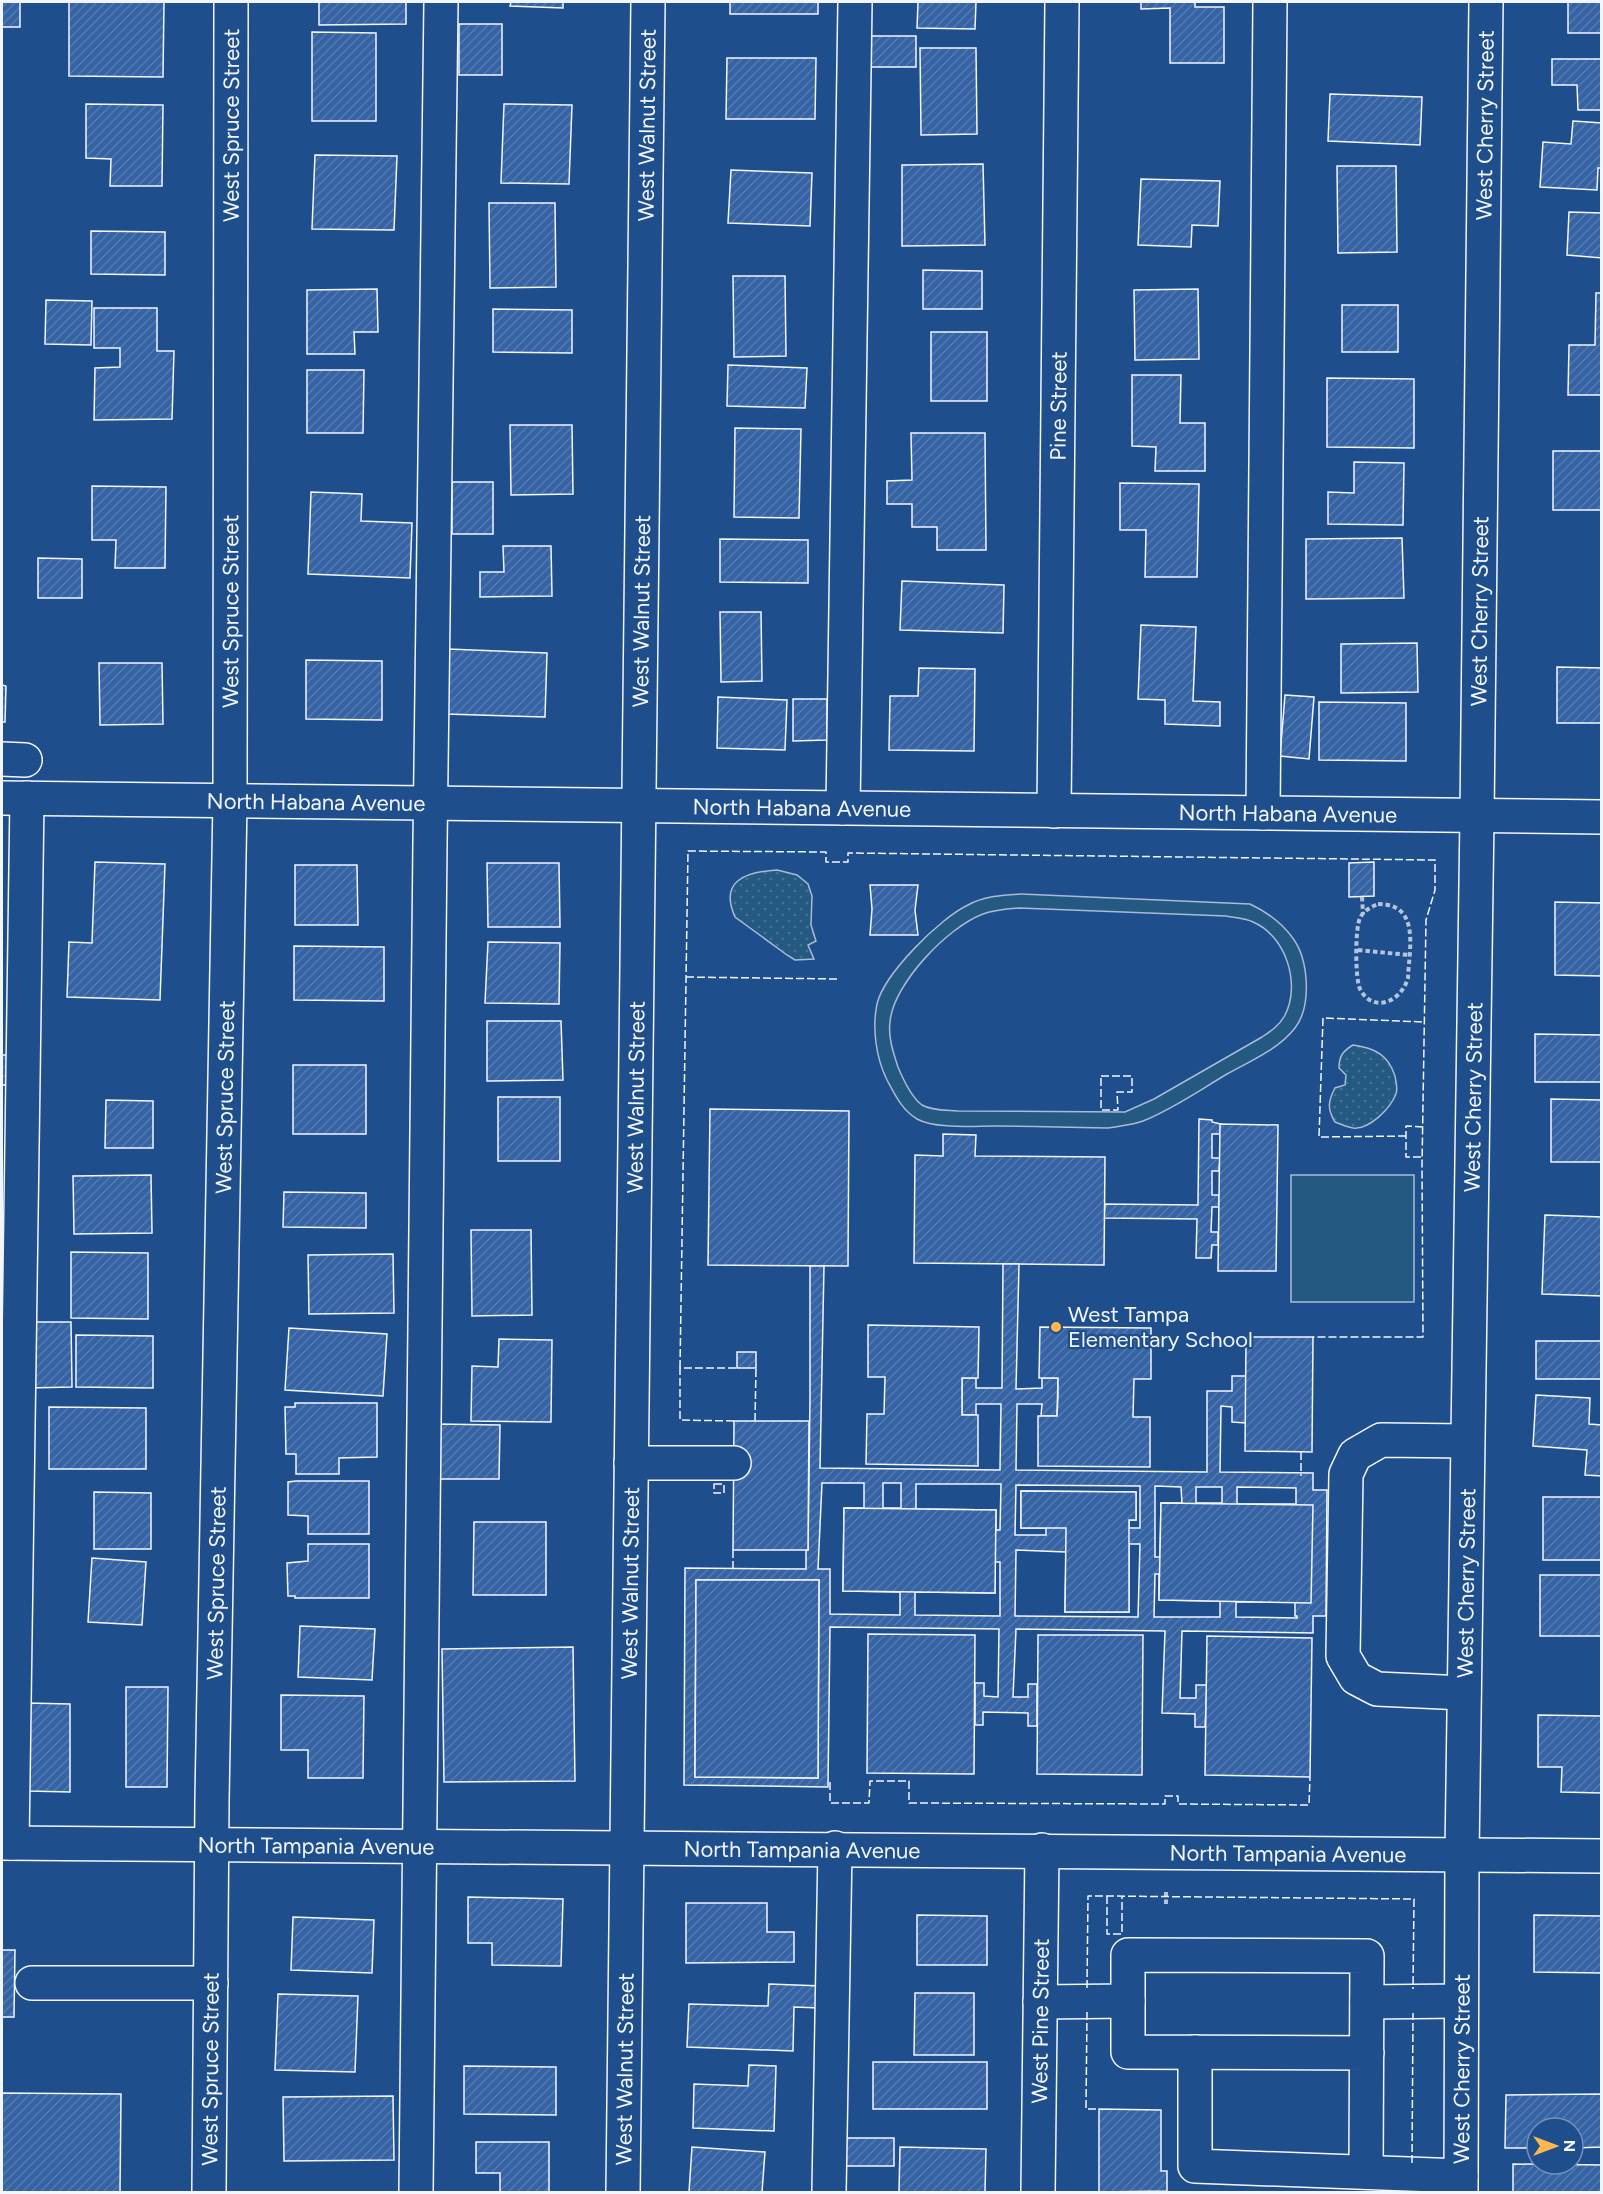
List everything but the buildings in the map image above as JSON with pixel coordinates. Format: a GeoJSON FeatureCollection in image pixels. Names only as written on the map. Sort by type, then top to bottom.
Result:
{"type":"FeatureCollection","features":[{"type":"Feature","properties":{"kind":"street","name":"West Spruce Street"},"geometry":{"type":"LineString","coordinates":[[208,2193],[230,801],[231,2]]}},
{"type":"Feature","properties":{"kind":"street"},"geometry":{"type":"LineString","coordinates":[[416,2193],[418,1845],[441,2]]}},
{"type":"Feature","properties":{"kind":"street","name":"West Walnut Street"},"geometry":{"type":"LineString","coordinates":[[623,2193],[648,2]]}},
{"type":"Feature","properties":{"kind":"street"},"geometry":{"type":"LineString","coordinates":[[843,808],[855,2]]}},
{"type":"Feature","properties":{"kind":"street","name":"Pine Street"},"geometry":{"type":"LineString","coordinates":[[1054,811],[1062,2]]}},
{"type":"Feature","properties":{"kind":"street"},"geometry":{"type":"LineString","coordinates":[[1263,813],[1270,2]]}},
{"type":"Feature","properties":{"kind":"street","name":"West Cherry Street"},"geometry":{"type":"LineString","coordinates":[[1461,2184],[1460,2001],[1486,2]]}},
{"type":"Feature","properties":{"kind":"street","name":"North Habana Avenue"},"geometry":{"type":"LineString","coordinates":[[14,798],[1602,817]]}},
{"type":"Feature","properties":{"kind":"street"},"geometry":{"type":"LineString","coordinates":[[7,1843],[14,798]]}},
{"type":"Feature","properties":{"kind":"street"},"geometry":{"type":"LineString","coordinates":[[1464,1694],[1377,1689],[1356,1678],[1343,1656],[1346,1474],[1355,1455],[1381,1440],[1467,1441]]}},
{"type":"Feature","properties":{"kind":"street"},"geometry":{"type":"LineString","coordinates":[[631,1462],[734,1463]]}},
{"type":"Feature","properties":{"kind":"street","name":"North Tampania Avenue"},"geometry":{"type":"LineString","coordinates":[[7,1843],[1602,1856]]}},
{"type":"Feature","properties":{"kind":"street"},"geometry":{"type":"LineString","coordinates":[[829,2193],[835,1848]]}},
{"type":"Feature","properties":{"kind":"street","name":"West Pine Street"},"geometry":{"type":"LineString","coordinates":[[1038,2193],[1042,1850]]}},
{"type":"Feature","properties":{"kind":"street"},"geometry":{"type":"LineString","coordinates":[[1366,2172],[1367,2054],[1367,1956],[1128,1955],[1128,2052],[1367,2054]]}},
{"type":"Feature","properties":{"kind":"street"},"geometry":{"type":"LineString","coordinates":[[32,1983],[211,1983]]}},
{"type":"Feature","properties":{"kind":"street"},"geometry":{"type":"LineString","coordinates":[[1040,2002],[1128,2001]]}},
{"type":"Feature","properties":{"kind":"street"},"geometry":{"type":"LineString","coordinates":[[1367,2002],[1460,2001]]}},
{"type":"Feature","properties":{"kind":"street"},"geometry":{"type":"LineString","coordinates":[[1195,2052],[1195,2166],[1366,2172],[1461,2184]]}},
{"type":"Feature","properties":{"kind":"path"},"geometry":{"type":"LineString","coordinates":[[1362,897],[1363,914]]}},
{"type":"Feature","properties":{"kind":"path"},"geometry":{"type":"LineString","coordinates":[[1378,904],[1394,906],[1401,910],[1409,924],[1408,978],[1402,994],[1390,1001],[1376,1002],[1364,995],[1357,980],[1358,928],[1360,917],[1363,914],[1378,904]]}},
{"type":"Feature","properties":{"kind":"path"},"geometry":{"type":"LineString","coordinates":[[1358,950],[1409,955]]}},
{"type":"Feature","properties":{"kind":"path"},"geometry":{"type":"LineString","coordinates":[[1166,1892],[1166,1905]]}},
{"type":"Feature","properties":{"kind":"shaded area"},"geometry":{"type":"Polygon","coordinates":[[[777,870],[797,875],[808,884],[812,896],[811,925],[816,941],[808,945],[814,959],[795,960],[735,917],[730,895],[738,881],[755,873],[777,870]]]}},
{"type":"Feature","properties":{"kind":"shaded area"},"geometry":{"type":"Polygon","coordinates":[[[1021,894],[1250,904],[1278,922],[1298,946],[1306,982],[1304,1008],[1300,1019],[1288,1036],[1263,1054],[1165,1111],[1135,1124],[1108,1128],[954,1126],[917,1119],[899,1102],[880,1062],[875,1023],[877,1004],[882,992],[901,963],[929,934],[956,912],[980,900],[1021,894]],[[1019,908],[983,914],[969,921],[954,931],[924,959],[901,991],[893,1007],[890,1039],[905,1082],[922,1105],[958,1111],[1125,1112],[1154,1099],[1272,1030],[1285,1015],[1290,1003],[1291,976],[1282,949],[1274,938],[1265,929],[1250,921],[1226,916],[1019,908]]]}},
{"type":"Feature","properties":{"kind":"shaded area"},"geometry":{"type":"Polygon","coordinates":[[[1353,1045],[1374,1050],[1384,1057],[1392,1068],[1397,1090],[1384,1112],[1366,1126],[1359,1128],[1335,1122],[1329,1105],[1335,1088],[1345,1085],[1346,1075],[1339,1068],[1340,1060],[1344,1052],[1353,1045]]]}},
{"type":"Feature","properties":{"kind":"shaded area"},"geometry":{"type":"Polygon","coordinates":[[[1291,1175],[1414,1175],[1414,1302],[1291,1302],[1291,1175]]]}},
{"type":"Feature","properties":{"kind":"fence"},"geometry":{"type":"LineString","coordinates":[[680,1368],[688,851],[826,852],[826,862],[848,862],[848,853],[1435,860],[1435,890],[1426,920],[1422,1166],[1423,1337],[1313,1337]]}},
{"type":"Feature","properties":{"kind":"fence"},"geometry":{"type":"LineString","coordinates":[[686,977],[837,979]]}},
{"type":"Feature","properties":{"kind":"fence"},"geometry":{"type":"LineString","coordinates":[[1406,1136],[1319,1137],[1323,1018],[1425,1022]]}},
{"type":"Feature","properties":{"kind":"fence"},"geometry":{"type":"LineString","coordinates":[[1101,1076],[1132,1076],[1132,1092],[1117,1092],[1118,1110],[1101,1110],[1101,1076]]}},
{"type":"Feature","properties":{"kind":"fence"},"geometry":{"type":"LineString","coordinates":[[1423,1127],[1406,1126],[1406,1157],[1423,1157]]}},
{"type":"Feature","properties":{"kind":"fence"},"geometry":{"type":"LineString","coordinates":[[734,1421],[680,1420],[680,1368],[737,1368]]}},
{"type":"Feature","properties":{"kind":"fence"},"geometry":{"type":"LineString","coordinates":[[755,1421],[756,1368]]}},
{"type":"Feature","properties":{"kind":"fence"},"geometry":{"type":"LineString","coordinates":[[1301,1452],[1301,1476]]}},
{"type":"Feature","properties":{"kind":"fence"},"geometry":{"type":"LineString","coordinates":[[714,1484],[724,1484],[724,1493],[714,1493],[714,1484]]}},
{"type":"Feature","properties":{"kind":"fence"},"geometry":{"type":"LineString","coordinates":[[733,1550],[733,1571]]}},
{"type":"Feature","properties":{"kind":"fence"},"geometry":{"type":"LineString","coordinates":[[830,1782],[830,1803],[869,1803],[870,1781],[909,1781],[909,1803],[1165,1804],[1165,1796],[1178,1796],[1178,1804],[1309,1805],[1310,1777]]}},
{"type":"Feature","properties":{"kind":"fence"},"geometry":{"type":"LineString","coordinates":[[1087,1988],[1088,1896],[1107,1896],[1414,1899],[1413,1989]]}},
{"type":"Feature","properties":{"kind":"fence"},"geometry":{"type":"LineString","coordinates":[[1107,1896],[1107,1934],[1122,1934],[1122,1897]]}},
{"type":"Feature","properties":{"kind":"fence"},"geometry":{"type":"LineString","coordinates":[[1087,2012],[1086,2109],[1099,2109]]}},
{"type":"Feature","properties":{"kind":"fence"},"geometry":{"type":"LineString","coordinates":[[1412,2163],[1413,2013]]}},
{"type":"Feature","properties":{"kind":"place","name":"West Tampa Elementary School"},"geometry":{"type":"Point","coordinates":[1056,1327]}}]}
